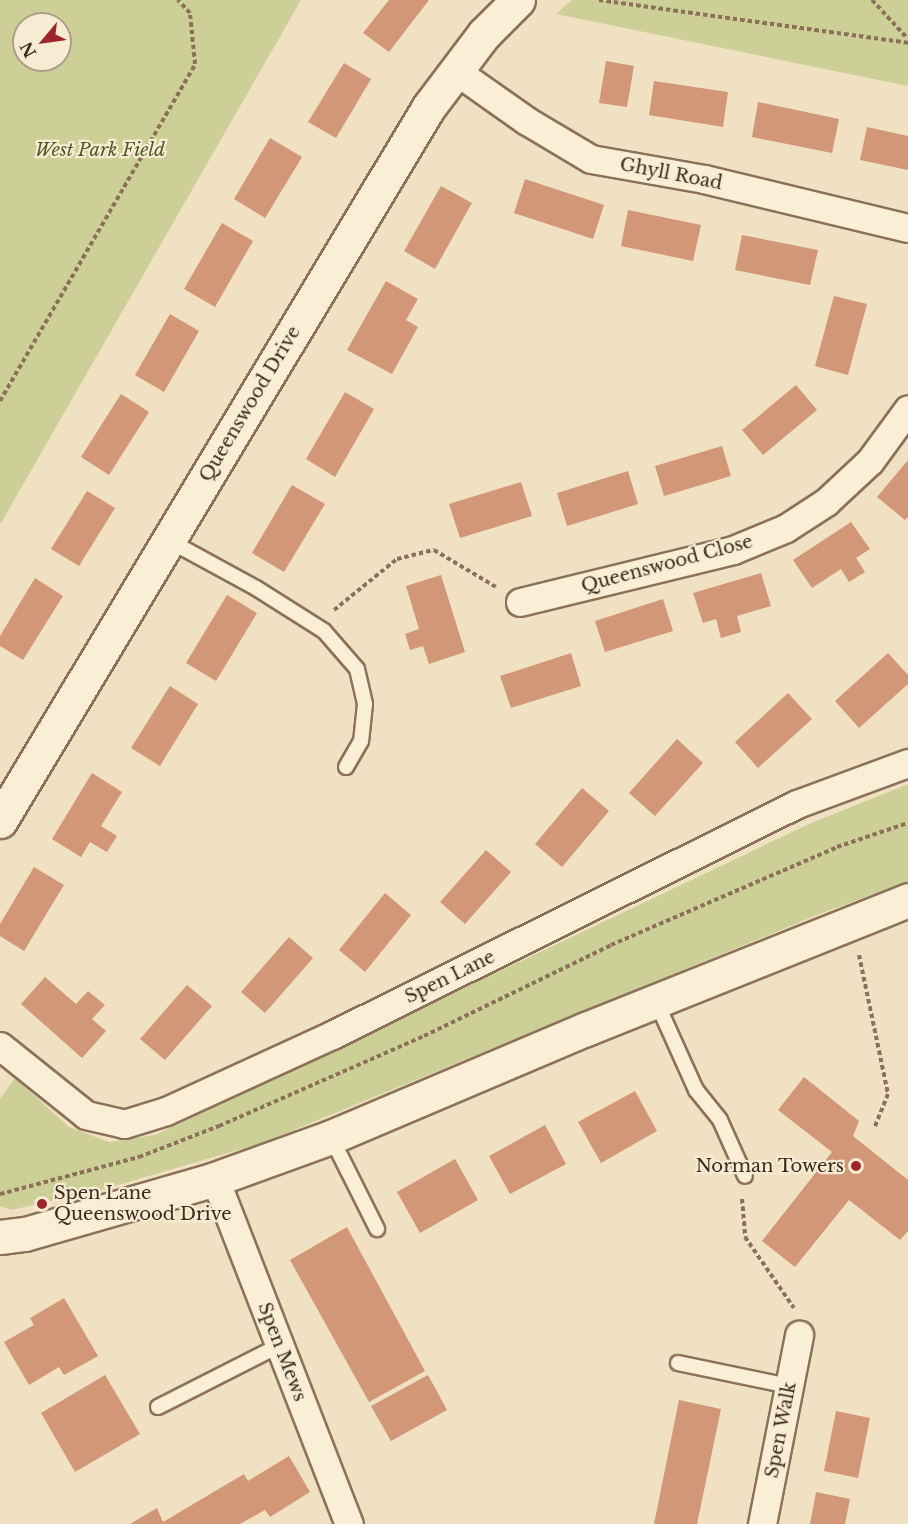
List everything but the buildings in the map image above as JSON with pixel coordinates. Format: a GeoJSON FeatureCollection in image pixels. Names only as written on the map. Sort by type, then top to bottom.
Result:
{"type":"FeatureCollection","features":[{"type":"Feature","properties":{"kind":"street","name":"Queenswood Drive"},"geometry":{"type":"LineString","coordinates":[[5,802],[168,540],[428,108],[456,71],[518,0]]}},
{"type":"Feature","properties":{"kind":"street","name":"Ghyll Road"},"geometry":{"type":"LineString","coordinates":[[456,71],[527,121],[591,159],[704,179],[908,228]]}},
{"type":"Feature","properties":{"kind":"street","name":"Queenswood Close"},"geometry":{"type":"LineString","coordinates":[[520,602],[733,550],[786,528],[826,502],[870,461],[908,410]]}},
{"type":"Feature","properties":{"kind":"street","name":"Spen Lane"},"geometry":{"type":"LineString","coordinates":[[5,1057],[86,1114],[124,1124],[166,1111],[342,1030],[797,804],[908,763]]}},
{"type":"Feature","properties":{"kind":"street"},"geometry":{"type":"LineString","coordinates":[[0,1237],[25,1234],[215,1179],[331,1137],[656,1001],[908,900]]}},
{"type":"Feature","properties":{"kind":"street","name":"Spen Mews"},"geometry":{"type":"LineString","coordinates":[[215,1179],[349,1524]]}},
{"type":"Feature","properties":{"kind":"street","name":"Spen Walk"},"geometry":{"type":"LineString","coordinates":[[762,1524],[799,1335]]}},
{"type":"Feature","properties":{"kind":"lane"},"geometry":{"type":"LineString","coordinates":[[168,540],[315,625],[357,669],[365,704],[361,741],[346,767]]}},
{"type":"Feature","properties":{"kind":"lane"},"geometry":{"type":"LineString","coordinates":[[656,1001],[696,1090],[720,1120],[745,1176]]}},
{"type":"Feature","properties":{"kind":"lane"},"geometry":{"type":"LineString","coordinates":[[331,1137],[377,1229]]}},
{"type":"Feature","properties":{"kind":"lane"},"geometry":{"type":"LineString","coordinates":[[158,1407],[280,1345]]}},
{"type":"Feature","properties":{"kind":"lane"},"geometry":{"type":"LineString","coordinates":[[678,1363],[789,1386]]}},
{"type":"Feature","properties":{"kind":"path"},"geometry":{"type":"LineString","coordinates":[[0,401],[195,64],[190,14],[178,0]]}},
{"type":"Feature","properties":{"kind":"path"},"geometry":{"type":"LineString","coordinates":[[598,0],[908,41]]}},
{"type":"Feature","properties":{"kind":"path"},"geometry":{"type":"LineString","coordinates":[[872,0],[908,41]]}},
{"type":"Feature","properties":{"kind":"path"},"geometry":{"type":"LineString","coordinates":[[315,625],[397,560],[434,550],[520,602]]}},
{"type":"Feature","properties":{"kind":"path"},"geometry":{"type":"LineString","coordinates":[[0,1194],[139,1157],[219,1126],[424,1035],[611,945],[837,848],[908,823]]}},
{"type":"Feature","properties":{"kind":"path"},"geometry":{"type":"LineString","coordinates":[[852,922],[888,1094],[875,1127]]}},
{"type":"Feature","properties":{"kind":"path"},"geometry":{"type":"LineString","coordinates":[[745,1176],[741,1203],[745,1237],[794,1307],[799,1335]]}},
{"type":"Feature","properties":{"kind":"green space","name":"West Park Field"},"geometry":{"type":"Polygon","coordinates":[[[0,0],[301,0],[1,523],[0,0]]]}},
{"type":"Feature","properties":{"kind":"green space"},"geometry":{"type":"Polygon","coordinates":[[[572,0],[908,0],[908,86],[556,14],[572,0]]]}},
{"type":"Feature","properties":{"kind":"green space"},"geometry":{"type":"Polygon","coordinates":[[[908,784],[908,881],[822,913],[262,1143],[101,1190],[11,1210],[0,1206],[0,1099],[15,1078],[69,1127],[109,1142],[155,1135],[809,824],[908,784]]]}},
{"type":"Feature","properties":{"kind":"place","name":"Norman Towers"},"geometry":{"type":"Point","coordinates":[856,1166]}},
{"type":"Feature","properties":{"kind":"place","name":"Spen Lane Queenswood Drive"},"geometry":{"type":"Point","coordinates":[42,1204]}}]}
